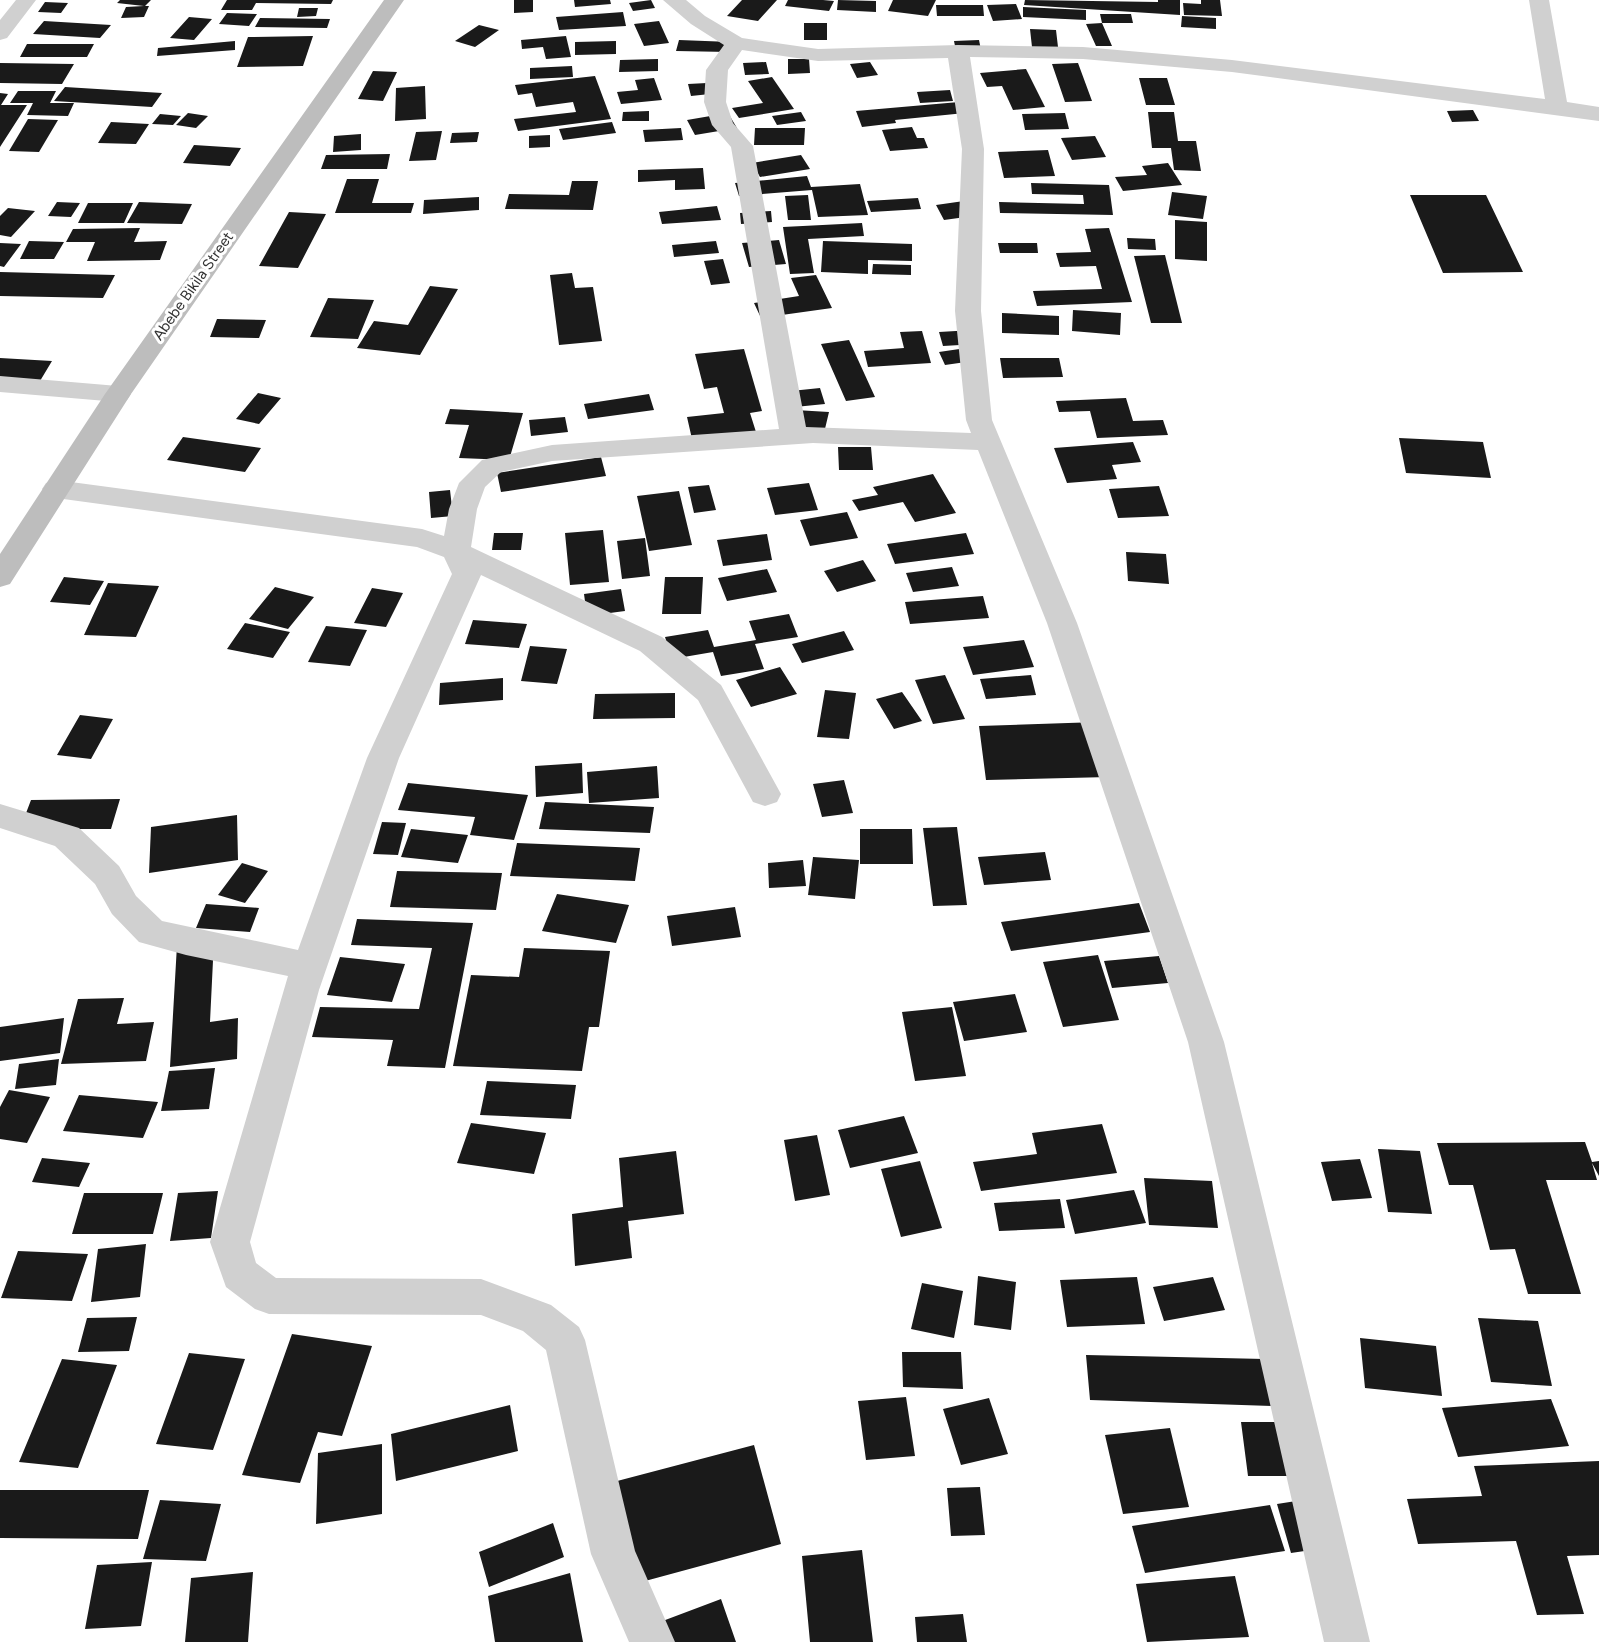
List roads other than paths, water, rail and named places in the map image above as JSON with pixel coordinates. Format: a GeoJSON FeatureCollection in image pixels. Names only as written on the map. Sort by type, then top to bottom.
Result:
{"type":"FeatureCollection","features":[{"type":"Feature","properties":{"kind":"main road","name":"Abebe Bikila Street"},"geometry":{"type":"LineString","coordinates":[[0,577],[118,394],[394,0]]}},
{"type":"Feature","properties":{"kind":"street"},"geometry":{"type":"LineString","coordinates":[[2,29],[26,0]]}},
{"type":"Feature","properties":{"kind":"street"},"geometry":{"type":"LineString","coordinates":[[673,0],[698,20],[736,43],[818,55],[958,51],[1083,53],[1232,66],[1557,106],[1599,114]]}},
{"type":"Feature","properties":{"kind":"street"},"geometry":{"type":"LineString","coordinates":[[1539,0],[1557,106]]}},
{"type":"Feature","properties":{"kind":"street"},"geometry":{"type":"LineString","coordinates":[[736,43],[717,70],[716,102],[723,125],[742,146],[794,437]]}},
{"type":"Feature","properties":{"kind":"street"},"geometry":{"type":"LineString","coordinates":[[958,51],[973,148],[968,311],[980,420],[1062,623],[1206,1042],[1347,1642]]}},
{"type":"Feature","properties":{"kind":"street"},"geometry":{"type":"LineString","coordinates":[[0,384],[118,394]]}},
{"type":"Feature","properties":{"kind":"street"},"geometry":{"type":"LineString","coordinates":[[652,1642],[613,1554],[564,1340],[537,1317],[481,1297],[269,1296],[240,1274],[230,1242],[301,990],[383,758],[467,574],[456,551],[463,509],[473,483],[492,466],[552,453],[794,437],[988,442]]}},
{"type":"Feature","properties":{"kind":"street"},"geometry":{"type":"LineString","coordinates":[[56,489],[422,538],[456,551],[651,644],[711,693],[765,794]]}},
{"type":"Feature","properties":{"kind":"street"},"geometry":{"type":"LineString","coordinates":[[0,816],[66,837],[107,875],[124,905],[151,932],[310,966]]}}]}
